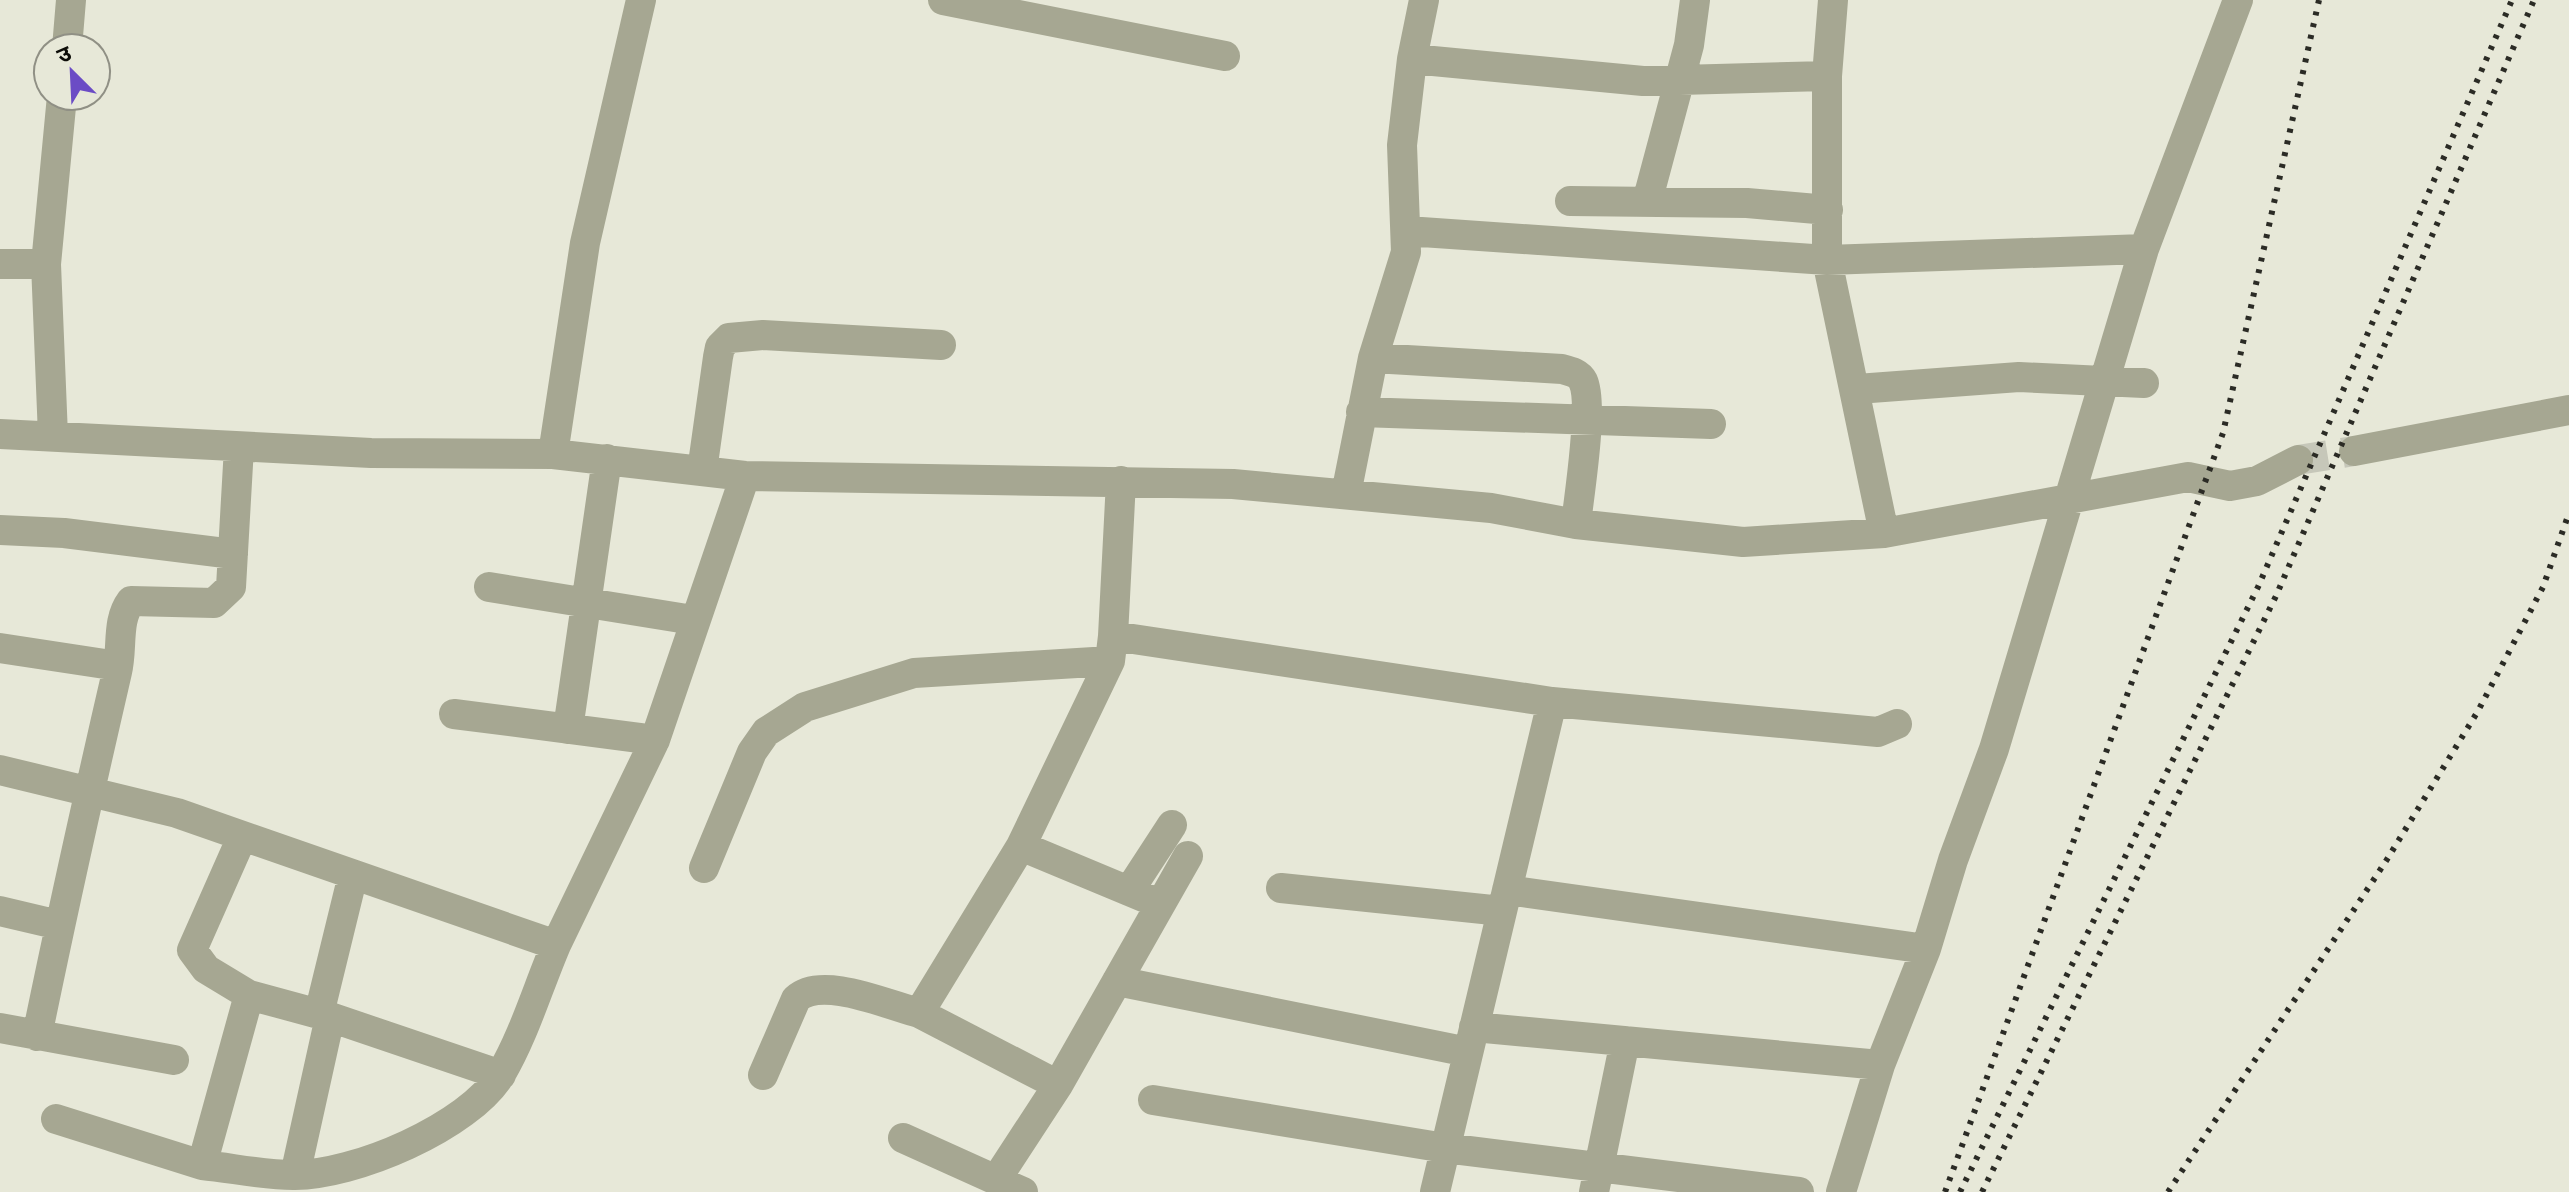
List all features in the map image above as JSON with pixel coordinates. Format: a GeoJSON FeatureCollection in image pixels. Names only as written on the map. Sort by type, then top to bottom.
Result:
{"type":"FeatureCollection","features":[{"type":"Feature","properties":{"kind":"street"},"geometry":{"type":"LineString","coordinates":[[68,32],[71,0]]}},
{"type":"Feature","properties":{"kind":"street"},"geometry":{"type":"LineString","coordinates":[[553,454],[585,243],[641,0]]}},
{"type":"Feature","properties":{"kind":"street"},"geometry":{"type":"LineString","coordinates":[[943,0],[1225,56]]}},
{"type":"Feature","properties":{"kind":"street"},"geometry":{"type":"LineString","coordinates":[[1346,494],[1373,358],[1406,252],[1402,145],[1412,59],[1424,0]]}},
{"type":"Feature","properties":{"kind":"street"},"geometry":{"type":"LineString","coordinates":[[1647,202],[1689,45],[1695,0]]}},
{"type":"Feature","properties":{"kind":"street"},"geometry":{"type":"LineString","coordinates":[[1833,0],[1827,76],[1827,260],[1857,389],[1884,533]]}},
{"type":"Feature","properties":{"kind":"street"},"geometry":{"type":"LineString","coordinates":[[1841,1192],[1880,1065],[1926,949],[1953,860],[1994,749],[2144,249],[2238,0]]}},
{"type":"Feature","properties":{"kind":"street"},"geometry":{"type":"LineString","coordinates":[[1412,59],[1643,81],[1827,76]]}},
{"type":"Feature","properties":{"kind":"street"},"geometry":{"type":"LineString","coordinates":[[53,436],[46,264],[60,112]]}},
{"type":"Feature","properties":{"kind":"street"},"geometry":{"type":"LineString","coordinates":[[1570,201],[1747,203],[1828,210]]}},
{"type":"Feature","properties":{"kind":"street"},"geometry":{"type":"LineString","coordinates":[[1407,231],[1827,260],[2144,249]]}},
{"type":"Feature","properties":{"kind":"street"},"geometry":{"type":"LineString","coordinates":[[0,264],[46,264]]}},
{"type":"Feature","properties":{"kind":"street"},"geometry":{"type":"LineString","coordinates":[[702,471],[720,347],[729,338],[763,335],[941,345]]}},
{"type":"Feature","properties":{"kind":"street"},"geometry":{"type":"LineString","coordinates":[[1373,358],[1562,369],[1576,373],[1583,382],[1586,419],[1576,524]]}},
{"type":"Feature","properties":{"kind":"street"},"geometry":{"type":"LineString","coordinates":[[1857,389],[2019,377],[2144,383]]}},
{"type":"Feature","properties":{"kind":"street"},"geometry":{"type":"LineString","coordinates":[[2354,451],[2569,410]]}},
{"type":"Feature","properties":{"kind":"street"},"geometry":{"type":"LineString","coordinates":[[1361,412],[1711,424]]}},
{"type":"Feature","properties":{"kind":"street"},"geometry":{"type":"LineString","coordinates":[[0,434],[371,453],[553,454],[745,476],[1233,484],[1491,508],[1576,524],[1743,542],[1884,533],[2188,477],[2230,486],[2257,481],[2298,460]]}},
{"type":"Feature","properties":{"kind":"street"},"geometry":{"type":"LineString","coordinates":[[37,1036],[88,791],[118,666],[124,610],[131,601],[214,603],[231,587],[239,447]]}},
{"type":"Feature","properties":{"kind":"street"},"geometry":{"type":"LineString","coordinates":[[568,729],[607,459]]}},
{"type":"Feature","properties":{"kind":"street"},"geometry":{"type":"LineString","coordinates":[[56,1119],[202,1165],[295,1175],[370,1161],[415,1141],[478,1102],[501,1075],[556,945],[655,740],[693,620],[745,476]]}},
{"type":"Feature","properties":{"kind":"street"},"geometry":{"type":"LineString","coordinates":[[919,1013],[1021,846],[1112,648],[1121,481]]}},
{"type":"Feature","properties":{"kind":"street"},"geometry":{"type":"LineString","coordinates":[[0,530],[64,533],[233,554]]}},
{"type":"Feature","properties":{"kind":"street"},"geometry":{"type":"LineString","coordinates":[[489,587],[693,620]]}},
{"type":"Feature","properties":{"kind":"street"},"geometry":{"type":"LineString","coordinates":[[0,648],[118,666]]}},
{"type":"Feature","properties":{"kind":"street"},"geometry":{"type":"LineString","coordinates":[[704,868],[752,752],[766,732],[805,707],[883,680],[928,671],[1112,648],[1552,702],[1878,732],[1897,724]]}},
{"type":"Feature","properties":{"kind":"street"},"geometry":{"type":"LineString","coordinates":[[1435,1192],[1552,702]]}},
{"type":"Feature","properties":{"kind":"street"},"geometry":{"type":"LineString","coordinates":[[454,714],[655,740]]}},
{"type":"Feature","properties":{"kind":"street"},"geometry":{"type":"LineString","coordinates":[[0,770],[177,813],[556,945]]}},
{"type":"Feature","properties":{"kind":"street"},"geometry":{"type":"LineString","coordinates":[[1129,891],[1172,825]]}},
{"type":"Feature","properties":{"kind":"street"},"geometry":{"type":"LineString","coordinates":[[242,837],[192,950],[206,969],[249,995],[325,1016],[501,1075]]}},
{"type":"Feature","properties":{"kind":"street"},"geometry":{"type":"LineString","coordinates":[[1021,846],[1160,904]]}},
{"type":"Feature","properties":{"kind":"street"},"geometry":{"type":"LineString","coordinates":[[903,1138],[1009,1186],[1058,1085],[1188,856]]}},
{"type":"Feature","properties":{"kind":"street"},"geometry":{"type":"LineString","coordinates":[[295,1175],[353,875]]}},
{"type":"Feature","properties":{"kind":"street"},"geometry":{"type":"LineString","coordinates":[[1281,888],[1505,900],[1926,949]]}},
{"type":"Feature","properties":{"kind":"street"},"geometry":{"type":"LineString","coordinates":[[0,911],[59,925]]}},
{"type":"Feature","properties":{"kind":"street"},"geometry":{"type":"LineString","coordinates":[[1117,981],[1471,1040],[1625,1041],[1880,1065]]}},
{"type":"Feature","properties":{"kind":"street"},"geometry":{"type":"LineString","coordinates":[[763,1075],[796,999],[804,991],[829,988],[919,1013],[1058,1085]]}},
{"type":"Feature","properties":{"kind":"street"},"geometry":{"type":"LineString","coordinates":[[202,1165],[249,995]]}},
{"type":"Feature","properties":{"kind":"street"},"geometry":{"type":"LineString","coordinates":[[0,1028],[174,1060]]}},
{"type":"Feature","properties":{"kind":"street"},"geometry":{"type":"LineString","coordinates":[[1596,1180],[1625,1041]]}},
{"type":"Feature","properties":{"kind":"street"},"geometry":{"type":"LineString","coordinates":[[1153,1100],[1445,1148],[1596,1180],[1799,1192]]}},
{"type":"Feature","properties":{"kind":"tunnel"},"geometry":{"type":"LineString","coordinates":[[2298,460],[2354,451]]}},
{"type":"Feature","properties":{"kind":"railway"},"geometry":{"type":"LineString","coordinates":[[1945,1192],[2223,433],[2319,0]]}},
{"type":"Feature","properties":{"kind":"railway"},"geometry":{"type":"LineString","coordinates":[[1960,1192],[2258,587],[2512,0]]}},
{"type":"Feature","properties":{"kind":"railway"},"geometry":{"type":"LineString","coordinates":[[1982,1192],[2276,596],[2534,0]]}},
{"type":"Feature","properties":{"kind":"railway"},"geometry":{"type":"LineString","coordinates":[[2168,1192],[2386,861],[2478,711],[2543,587],[2569,513]]}}]}
